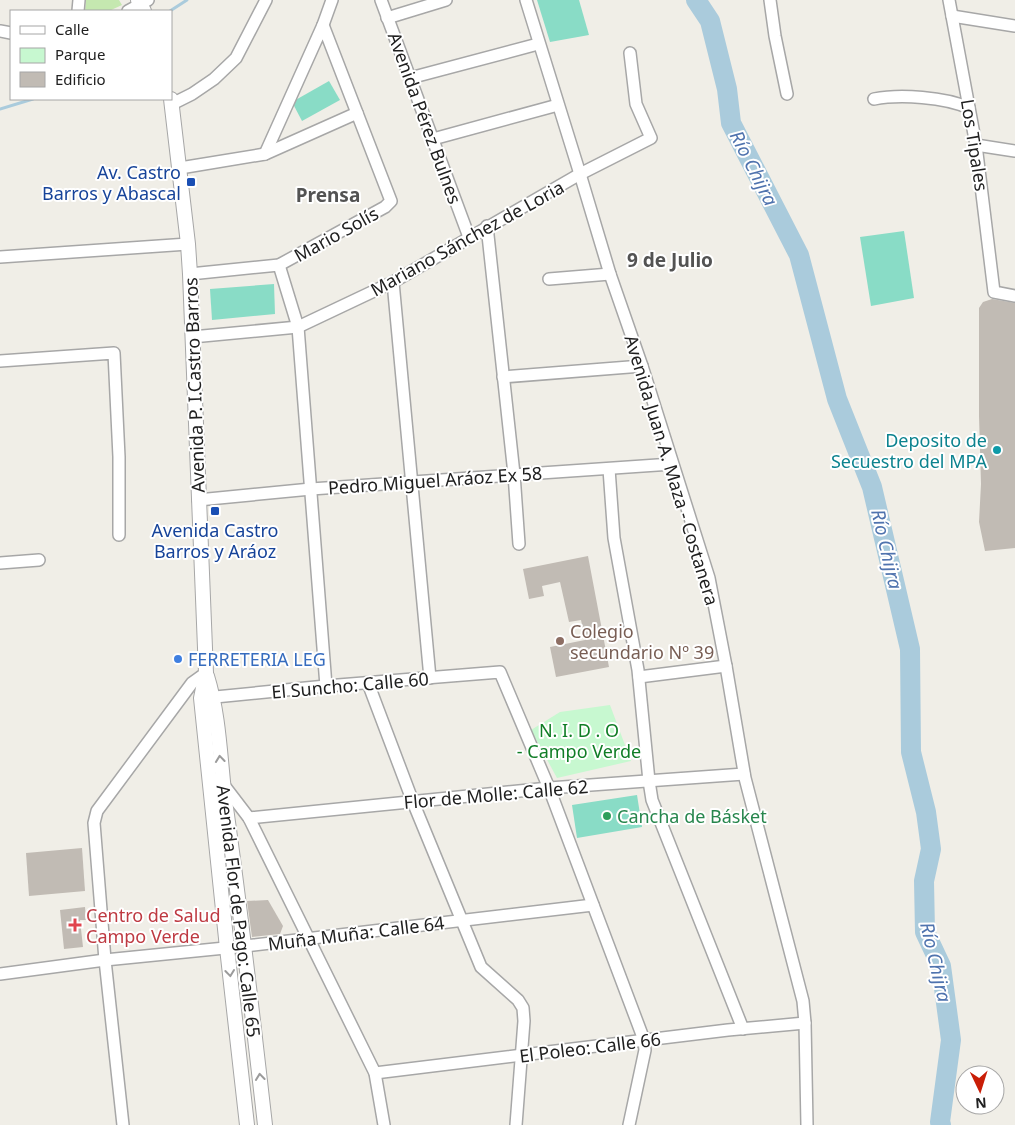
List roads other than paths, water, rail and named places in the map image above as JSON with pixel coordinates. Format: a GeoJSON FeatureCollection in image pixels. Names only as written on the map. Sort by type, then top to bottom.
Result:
{"type":"FeatureCollection","features":[{"type":"Feature","properties":{"kind":"street"},"geometry":{"type":"LineString","coordinates":[[172,101],[192,94],[214,79],[236,58],[266,0]]}},
{"type":"Feature","properties":{"kind":"street"},"geometry":{"type":"LineString","coordinates":[[265,154],[323,26],[332,0]]}},
{"type":"Feature","properties":{"kind":"street","name":"Avenida Pérez Bulnes"},"geometry":{"type":"LineString","coordinates":[[381,0],[469,237]]}},
{"type":"Feature","properties":{"kind":"street"},"geometry":{"type":"LineString","coordinates":[[387,18],[446,0]]}},
{"type":"Feature","properties":{"kind":"street","name":"Avenida Juan A. Maza - Costanera"},"geometry":{"type":"LineString","coordinates":[[526,0],[610,274],[642,366],[709,578],[744,774],[803,1001],[806,1023],[807,1125]]}},
{"type":"Feature","properties":{"kind":"street"},"geometry":{"type":"LineString","coordinates":[[770,0],[787,94]]}},
{"type":"Feature","properties":{"kind":"street","name":"Los Tipales"},"geometry":{"type":"LineString","coordinates":[[949,0],[976,145],[994,292],[1015,296]]}},
{"type":"Feature","properties":{"kind":"street"},"geometry":{"type":"LineString","coordinates":[[130,10],[143,4]]}},
{"type":"Feature","properties":{"kind":"street"},"geometry":{"type":"LineString","coordinates":[[952,16],[1015,26]]}},
{"type":"Feature","properties":{"kind":"street"},"geometry":{"type":"LineString","coordinates":[[180,168],[265,154],[357,113],[323,26]]}},
{"type":"Feature","properties":{"kind":"street"},"geometry":{"type":"LineString","coordinates":[[410,78],[538,44]]}},
{"type":"Feature","properties":{"kind":"street","name":"Mariano Sánchez de Loria"},"geometry":{"type":"LineString","coordinates":[[192,337],[298,327],[393,282],[580,174],[651,138],[636,104],[630,53]]}},
{"type":"Feature","properties":{"kind":"street"},"geometry":{"type":"LineString","coordinates":[[874,99],[892,96],[910,97],[956,102],[969,108]]}},
{"type":"Feature","properties":{"kind":"street","name":"Avenida P. I.Castro Barros"},"geometry":{"type":"LineString","coordinates":[[172,101],[190,274],[207,698]]}},
{"type":"Feature","properties":{"kind":"street"},"geometry":{"type":"LineString","coordinates":[[433,139],[558,105]]}},
{"type":"Feature","properties":{"kind":"street","name":"Mario Solís"},"geometry":{"type":"LineString","coordinates":[[190,274],[279,265],[385,207],[391,201],[357,113]]}},
{"type":"Feature","properties":{"kind":"street"},"geometry":{"type":"LineString","coordinates":[[976,145],[1015,151]]}},
{"type":"Feature","properties":{"kind":"street"},"geometry":{"type":"LineString","coordinates":[[487,226],[514,474],[519,544]]}},
{"type":"Feature","properties":{"kind":"street"},"geometry":{"type":"LineString","coordinates":[[0,257],[188,244]]}},
{"type":"Feature","properties":{"kind":"street"},"geometry":{"type":"LineString","coordinates":[[279,265],[298,327],[326,686]]}},
{"type":"Feature","properties":{"kind":"street"},"geometry":{"type":"LineString","coordinates":[[549,279],[610,274]]}},
{"type":"Feature","properties":{"kind":"street"},"geometry":{"type":"LineString","coordinates":[[393,282],[430,678]]}},
{"type":"Feature","properties":{"kind":"street"},"geometry":{"type":"LineString","coordinates":[[0,361],[114,353],[119,458],[119,535]]}},
{"type":"Feature","properties":{"kind":"street"},"geometry":{"type":"LineString","coordinates":[[503,377],[642,366]]}},
{"type":"Feature","properties":{"kind":"street","name":"Pedro Miguel Aráoz Ex 58"},"geometry":{"type":"LineString","coordinates":[[198,500],[311,489],[672,464]]}},
{"type":"Feature","properties":{"kind":"street"},"geometry":{"type":"LineString","coordinates":[[609,469],[614,538],[639,676],[652,800],[743,1029]]}},
{"type":"Feature","properties":{"kind":"street"},"geometry":{"type":"LineString","coordinates":[[0,563],[39,560]]}},
{"type":"Feature","properties":{"kind":"street"},"geometry":{"type":"LineString","coordinates":[[639,676],[726,666]]}},
{"type":"Feature","properties":{"kind":"street","name":"El Suncho: Calle 60"},"geometry":{"type":"LineString","coordinates":[[207,698],[500,672],[550,788]]}},
{"type":"Feature","properties":{"kind":"street"},"geometry":{"type":"LineString","coordinates":[[123,1125],[105,960],[94,823],[97,811],[192,683],[206,673]]}},
{"type":"Feature","properties":{"kind":"street"},"geometry":{"type":"LineString","coordinates":[[368,683],[413,802],[481,967],[518,1000],[523,1008],[524,1022],[516,1125]]}},
{"type":"Feature","properties":{"kind":"street","name":"Avenida Flor de Pago: Calle 65"},"geometry":{"type":"LineString","coordinates":[[207,698],[223,784],[245,946],[265,1125]]}},
{"type":"Feature","properties":{"kind":"street","name":"Avenida Flor de Pago: Calle 65"},"geometry":{"type":"LineString","coordinates":[[207,698],[227,948],[247,1125]]}},
{"type":"Feature","properties":{"kind":"street","name":"Flor de Molle: Calle 62"},"geometry":{"type":"LineString","coordinates":[[249,818],[550,788],[744,774]]}},
{"type":"Feature","properties":{"kind":"street"},"geometry":{"type":"LineString","coordinates":[[223,784],[249,818],[375,1073],[384,1125]]}},
{"type":"Feature","properties":{"kind":"street"},"geometry":{"type":"LineString","coordinates":[[550,788],[644,1040],[645,1050],[630,1125]]}},
{"type":"Feature","properties":{"kind":"street","name":"Muña Muña: Calle 64"},"geometry":{"type":"LineString","coordinates":[[0,974],[105,960],[245,946],[593,905]]}},
{"type":"Feature","properties":{"kind":"street","name":"El Poleo: Calle 66"},"geometry":{"type":"LineString","coordinates":[[375,1073],[644,1040],[806,1023]]}},
{"type":"Feature","properties":{"kind":"waterway"},"geometry":{"type":"LineString","coordinates":[[172,10],[187,0]]}},
{"type":"Feature","properties":{"kind":"waterway","name":"Río Chijra"},"geometry":{"type":"LineString","coordinates":[[696,0],[710,21],[727,89],[731,123],[799,255],[837,399],[872,487],[910,649],[911,752],[926,812],[931,849],[924,881],[925,932],[941,966],[951,1040],[941,1125]]}},
{"type":"Feature","properties":{"kind":"waterway"},"geometry":{"type":"LineString","coordinates":[[0,109],[30,100]]}},
{"type":"Feature","properties":{"kind":"place","name":"Av. Castro Barros y Abascal"},"geometry":{"type":"Point","coordinates":[191,182]}},
{"type":"Feature","properties":{"kind":"place","name":"Deposito de Secuestro del MPA"},"geometry":{"type":"Point","coordinates":[997,450]}},
{"type":"Feature","properties":{"kind":"place","name":"Avenida Castro Barros y Aráoz"},"geometry":{"type":"Point","coordinates":[215,511]}},
{"type":"Feature","properties":{"kind":"place","name":"Colegio secundario Nº 39"},"geometry":{"type":"Point","coordinates":[560,641]}},
{"type":"Feature","properties":{"kind":"place","name":"FERRETERIA LEG"},"geometry":{"type":"Point","coordinates":[178,659]}},
{"type":"Feature","properties":{"kind":"place","name":"Cancha de Básket"},"geometry":{"type":"Point","coordinates":[607,816]}},
{"type":"Feature","properties":{"kind":"place","name":"Centro de Salud Campo Verde"},"geometry":{"type":"Point","coordinates":[75,925]}},
{"type":"Feature","properties":{"kind":"district","name":"Prensa"},"geometry":{"type":"Point","coordinates":[328,195]}},
{"type":"Feature","properties":{"kind":"district","name":"9 de Julio"},"geometry":{"type":"Point","coordinates":[670,260]}},
{"type":"Feature","properties":{"kind":"park label","name":"N. I. D . O - Campo Verde"},"geometry":{"type":"Point","coordinates":[579,740]}}]}
